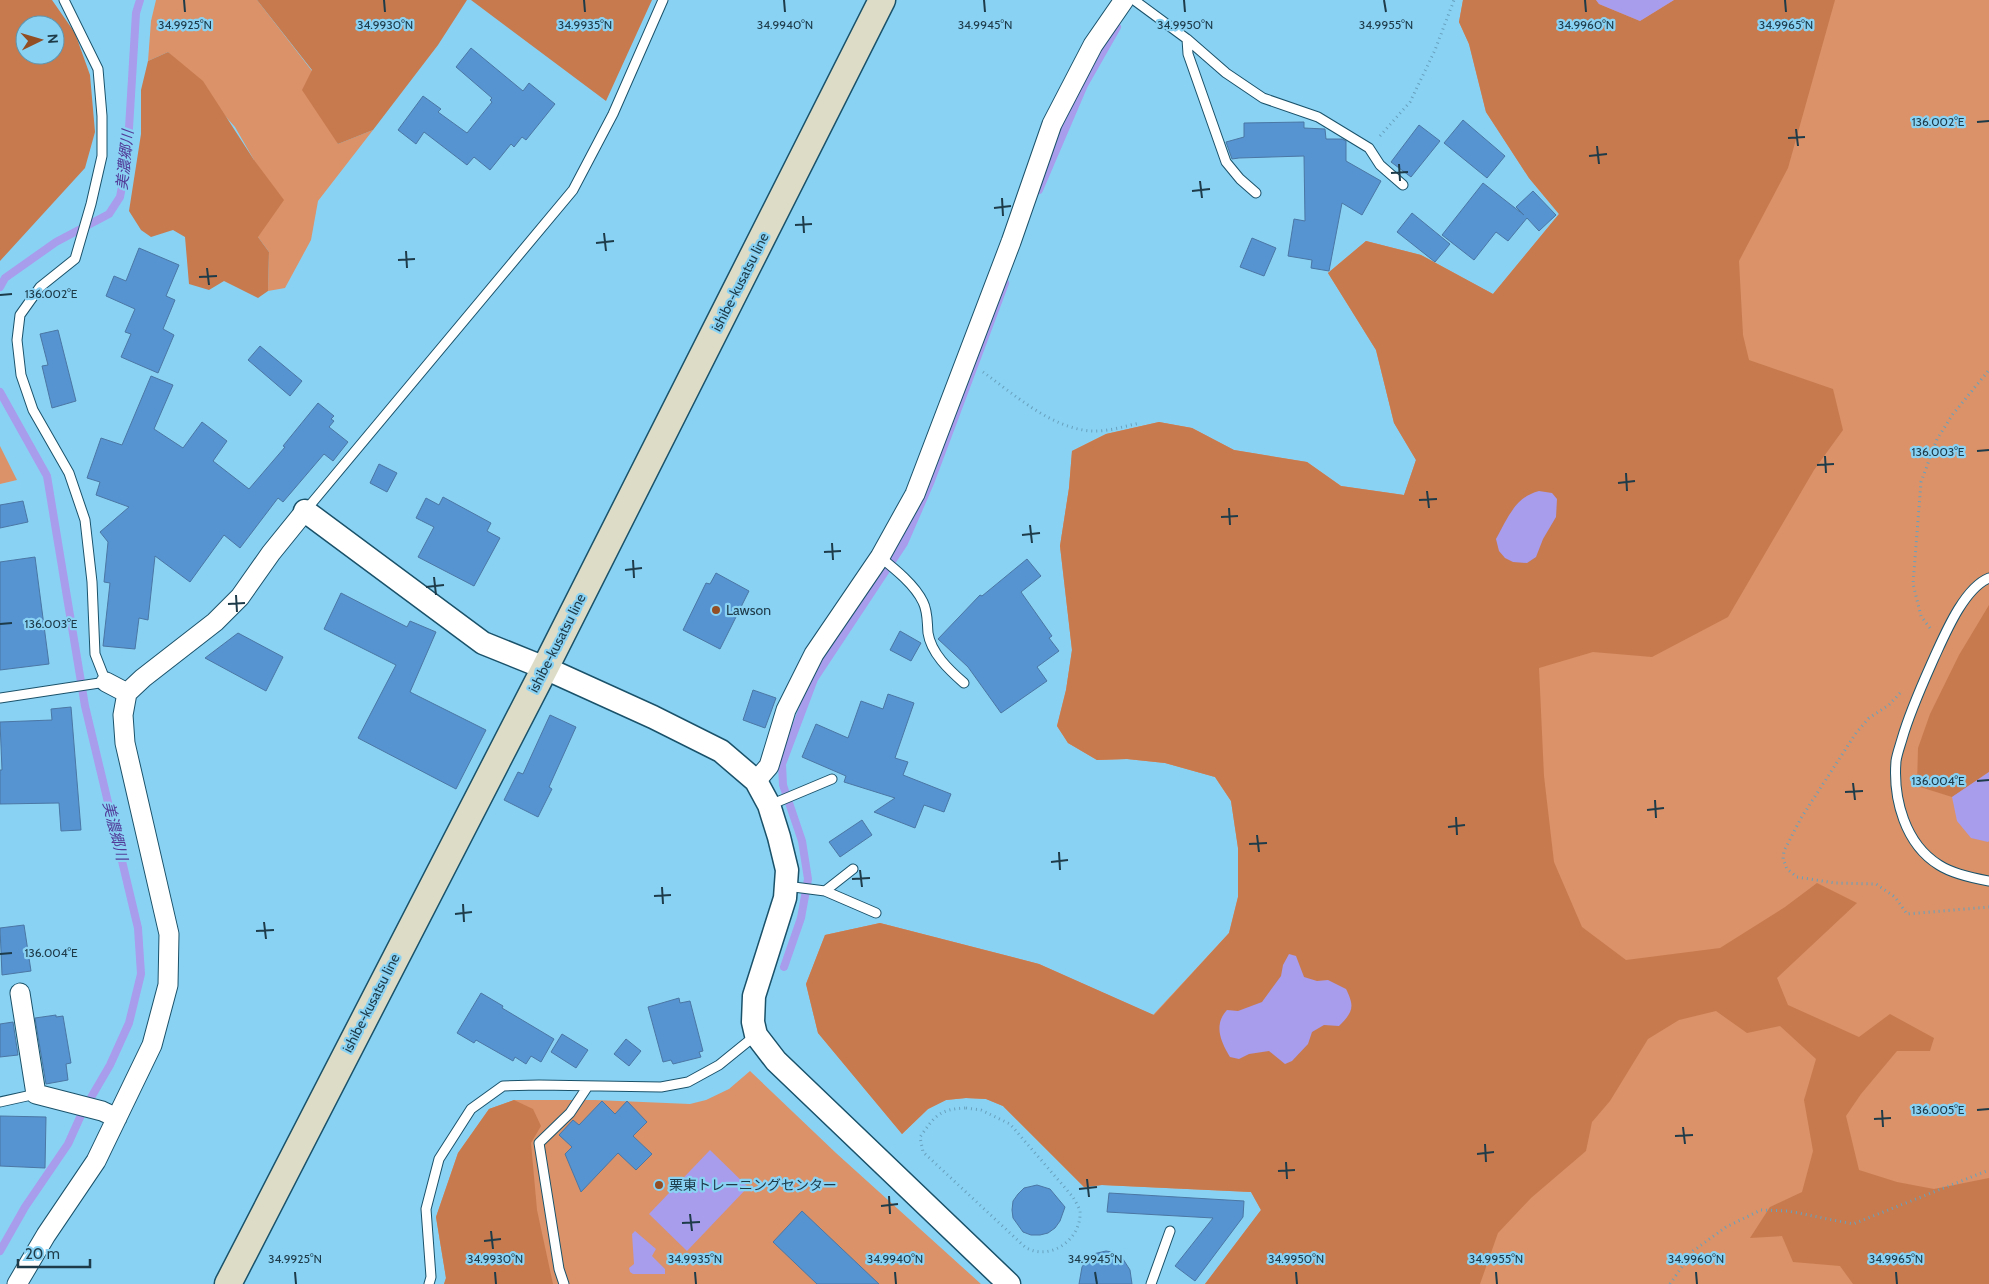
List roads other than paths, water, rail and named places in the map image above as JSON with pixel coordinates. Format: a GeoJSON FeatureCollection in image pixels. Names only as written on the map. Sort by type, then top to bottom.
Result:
{"type":"FeatureCollection","features":[{"type":"Feature","properties":{"kind":"main road","name":"ishibe-kusatsu line"},"geometry":{"type":"LineString","coordinates":[[228,1284],[545,668],[882,0]]}},
{"type":"Feature","properties":{"kind":"street"},"geometry":{"type":"LineString","coordinates":[[756,781],[769,766],[786,710],[814,654],[887,562],[915,494],[1011,242],[1052,124],[1093,45],[1132,1]]}},
{"type":"Feature","properties":{"kind":"street"},"geometry":{"type":"LineString","coordinates":[[17,1284],[46,1235],[96,1161],[109,1114],[152,1045],[168,985],[169,934],[125,743],[122,715],[127,694],[143,678],[215,622],[234,603],[305,511],[483,643],[545,668],[653,717],[721,751],[781,800],[779,837],[786,870],[801,888],[785,898],[754,996],[752,1022],[756,1035],[776,1061],[1009,1284]]}},
{"type":"Feature","properties":{"kind":"street"},"geometry":{"type":"LineString","coordinates":[[102,683],[127,694]]}},
{"type":"Feature","properties":{"kind":"street"},"geometry":{"type":"LineString","coordinates":[[20,993],[36,1094],[109,1114]]}},
{"type":"Feature","properties":{"kind":"lane"},"geometry":{"type":"LineString","coordinates":[[0,698],[102,683],[95,654],[92,582],[85,520],[69,473],[33,410],[21,375],[17,340],[20,315],[40,287],[75,259],[92,204],[102,156],[102,116],[98,69],[64,0]]}},
{"type":"Feature","properties":{"kind":"lane"},"geometry":{"type":"LineString","coordinates":[[305,511],[573,190],[613,114],[663,0]]}},
{"type":"Feature","properties":{"kind":"lane"},"geometry":{"type":"LineString","coordinates":[[1132,1],[1187,40],[1226,73],[1263,98],[1318,117],[1369,148],[1380,165],[1403,185]]}},
{"type":"Feature","properties":{"kind":"lane"},"geometry":{"type":"LineString","coordinates":[[1187,40],[1188,54],[1226,162],[1240,179],[1256,193]]}},
{"type":"Feature","properties":{"kind":"lane"},"geometry":{"type":"LineString","coordinates":[[887,562],[923,601],[928,617],[928,635],[936,652],[948,669],[964,683]]}},
{"type":"Feature","properties":{"kind":"lane"},"geometry":{"type":"LineString","coordinates":[[1989,578],[1984,580],[1968,595],[1941,642],[1907,722],[1896,760],[1897,797],[1907,829],[1921,850],[1939,865],[1961,875],[1989,881]]}},
{"type":"Feature","properties":{"kind":"lane"},"geometry":{"type":"LineString","coordinates":[[781,800],[832,779]]}},
{"type":"Feature","properties":{"kind":"lane"},"geometry":{"type":"LineString","coordinates":[[825,891],[853,870]]}},
{"type":"Feature","properties":{"kind":"lane"},"geometry":{"type":"LineString","coordinates":[[801,888],[825,891],[876,913]]}},
{"type":"Feature","properties":{"kind":"lane"},"geometry":{"type":"LineString","coordinates":[[429,1284],[431,1276],[426,1209],[439,1159],[471,1109],[503,1086],[661,1088],[688,1082],[719,1065],[756,1035]]}},
{"type":"Feature","properties":{"kind":"lane"},"geometry":{"type":"LineString","coordinates":[[564,1284],[559,1269],[539,1143],[570,1113],[588,1086]]}},
{"type":"Feature","properties":{"kind":"lane"},"geometry":{"type":"LineString","coordinates":[[0,1102],[36,1094]]}},
{"type":"Feature","properties":{"kind":"lane"},"geometry":{"type":"LineString","coordinates":[[1151,1284],[1170,1231]]}},
{"type":"Feature","properties":{"kind":"waterway","name":"美濃郷川"},"geometry":{"type":"LineString","coordinates":[[0,287],[5,278],[56,242],[109,214],[120,197],[127,161],[136,13],[140,0]]}},
{"type":"Feature","properties":{"kind":"waterway"},"geometry":{"type":"LineString","coordinates":[[1039,190],[1084,85],[1117,27]]}},
{"type":"Feature","properties":{"kind":"waterway"},"geometry":{"type":"LineString","coordinates":[[784,967],[801,918],[808,879],[802,841],[783,785],[782,764],[814,679],[904,543],[930,483],[1005,283]]}},
{"type":"Feature","properties":{"kind":"waterway","name":"美濃郷川"},"geometry":{"type":"LineString","coordinates":[[0,392],[47,476],[85,706],[138,928],[141,974],[129,1023],[110,1065],[82,1113],[68,1144],[25,1207],[0,1251]]}},
{"type":"Feature","properties":{"kind":"place","name":"Lawson"},"geometry":{"type":"Point","coordinates":[716,610]}},
{"type":"Feature","properties":{"kind":"place","name":"栗東トレーニングセンター"},"geometry":{"type":"Point","coordinates":[659,1185]}}]}
